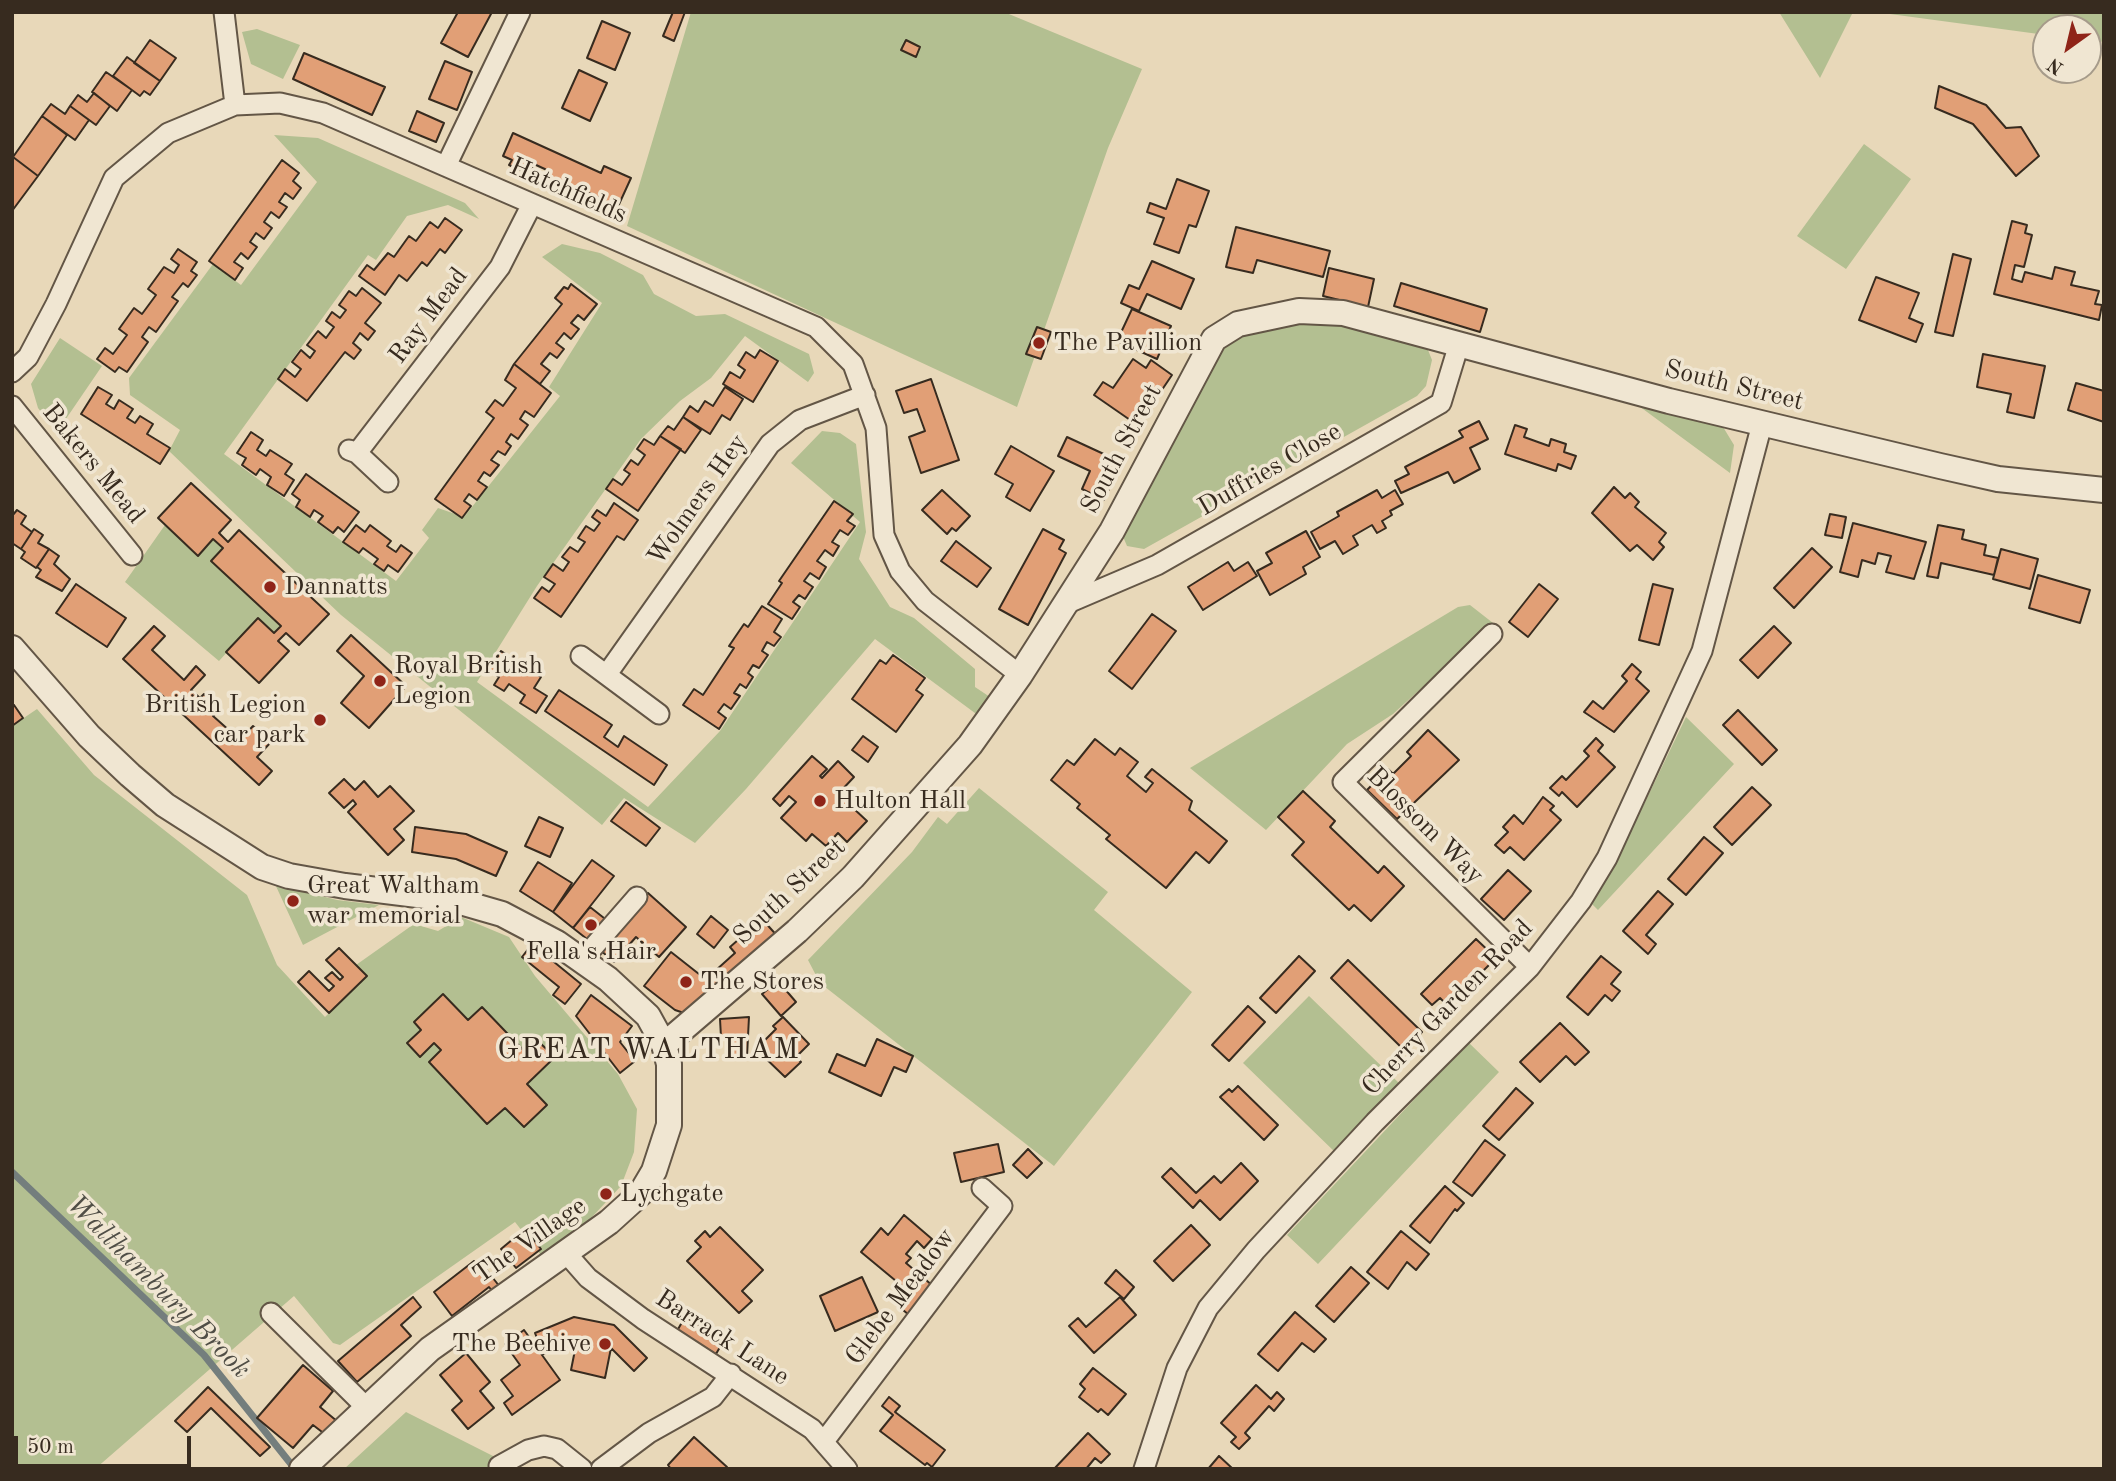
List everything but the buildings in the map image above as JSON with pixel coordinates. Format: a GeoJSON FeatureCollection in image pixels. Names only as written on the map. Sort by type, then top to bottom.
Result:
{"type":"FeatureCollection","features":[{"type":"Feature","properties":{"kind":"street"},"geometry":{"type":"LineString","coordinates":[[224,12],[235,105]]}},
{"type":"Feature","properties":{"kind":"street"},"geometry":{"type":"LineString","coordinates":[[446,166],[520,12]]}},
{"type":"Feature","properties":{"kind":"street","name":"Hatchfields"},"geometry":{"type":"LineString","coordinates":[[12,372],[28,357],[56,304],[114,178],[168,133],[235,105],[279,103],[323,113],[816,327],[853,364],[876,428],[884,535],[900,571],[925,601],[1020,675]]}},
{"type":"Feature","properties":{"kind":"street","name":"Ray Mead"},"geometry":{"type":"LineString","coordinates":[[388,482],[353,451],[500,267],[532,204]]}},
{"type":"Feature","properties":{"kind":"street","name":"South Street"},"geometry":{"type":"LineString","coordinates":[[664,1045],[797,931],[853,877],[970,745],[1068,603],[1112,531],[1214,339],[1238,324],[1299,311],[1343,313],[1762,424],[1998,479],[2104,490]]}},
{"type":"Feature","properties":{"kind":"street","name":"Duffries Close"},"geometry":{"type":"LineString","coordinates":[[1068,603],[1157,565],[1441,403],[1459,344]]}},
{"type":"Feature","properties":{"kind":"street","name":"Wolmers Hey"},"geometry":{"type":"LineString","coordinates":[[607,674],[770,444],[800,420],[864,395]]}},
{"type":"Feature","properties":{"kind":"street","name":"Bakers Mead"},"geometry":{"type":"LineString","coordinates":[[12,406],[132,555]]}},
{"type":"Feature","properties":{"kind":"street","name":"Cherry Garden Road"},"geometry":{"type":"LineString","coordinates":[[1144,1469],[1177,1368],[1208,1308],[1256,1250],[1375,1122],[1530,967],[1581,901],[1607,858],[1702,651],[1762,424]]}},
{"type":"Feature","properties":{"kind":"street","name":"Blossom Way"},"geometry":{"type":"LineString","coordinates":[[1492,634],[1343,782],[1530,967]]}},
{"type":"Feature","properties":{"kind":"street"},"geometry":{"type":"LineString","coordinates":[[12,648],[89,736],[130,775],[165,805],[262,867],[289,876],[467,903],[512,918],[582,960],[648,1016],[664,1045]]}},
{"type":"Feature","properties":{"kind":"street"},"geometry":{"type":"LineString","coordinates":[[581,656],[659,714]]}},
{"type":"Feature","properties":{"kind":"street"},"geometry":{"type":"LineString","coordinates":[[582,960],[637,897]]}},
{"type":"Feature","properties":{"kind":"street","name":"The Village"},"geometry":{"type":"LineString","coordinates":[[302,1469],[430,1349],[623,1211],[641,1193],[654,1171],[669,1125],[669,1064],[664,1045]]}},
{"type":"Feature","properties":{"kind":"street","name":"Glebe Meadow"},"geometry":{"type":"LineString","coordinates":[[825,1440],[1002,1206],[982,1188]]}},
{"type":"Feature","properties":{"kind":"street","name":"Barrack Lane"},"geometry":{"type":"LineString","coordinates":[[566,1253],[588,1278],[643,1319],[731,1374],[825,1440],[847,1469]]}},
{"type":"Feature","properties":{"kind":"street"},"geometry":{"type":"LineString","coordinates":[[271,1313],[366,1407]]}},
{"type":"Feature","properties":{"kind":"street"},"geometry":{"type":"LineString","coordinates":[[601,1469],[649,1433],[713,1397],[731,1374]]}},
{"type":"Feature","properties":{"kind":"street"},"geometry":{"type":"LineString","coordinates":[[499,1466],[528,1450],[544,1446],[558,1449],[582,1469]]}},
{"type":"Feature","properties":{"kind":"green space"},"geometry":{"type":"Polygon","coordinates":[[[691,12],[1004,12],[1142,69],[1108,148],[1017,407],[627,226],[691,12]]]}},
{"type":"Feature","properties":{"kind":"green space"},"geometry":{"type":"Polygon","coordinates":[[[1779,12],[1853,12],[1820,78],[1779,12]]]}},
{"type":"Feature","properties":{"kind":"green space"},"geometry":{"type":"Polygon","coordinates":[[[1875,12],[2104,12],[2104,42],[2102,14],[2032,14],[2032,33],[1875,12]]]}},
{"type":"Feature","properties":{"kind":"green space"},"geometry":{"type":"Polygon","coordinates":[[[257,29],[300,45],[283,79],[251,64],[242,32],[257,29]]]}},
{"type":"Feature","properties":{"kind":"green space"},"geometry":{"type":"Polygon","coordinates":[[[274,135],[318,138],[465,203],[479,219],[448,205],[407,216],[376,260],[368,255],[224,454],[396,581],[429,538],[422,530],[438,508],[464,517],[560,396],[549,387],[602,303],[542,257],[562,244],[600,253],[643,275],[654,294],[696,316],[725,314],[809,354],[814,373],[808,382],[745,336],[711,378],[680,401],[641,439],[537,586],[477,682],[648,807],[720,731],[860,522],[791,463],[822,431],[840,433],[856,444],[866,532],[859,559],[890,607],[914,618],[975,669],[975,687],[996,701],[983,719],[875,639],[746,789],[695,843],[624,798],[602,825],[341,615],[169,451],[180,430],[130,395],[129,378],[213,264],[241,285],[317,182],[274,135]]]}},
{"type":"Feature","properties":{"kind":"green space"},"geometry":{"type":"Polygon","coordinates":[[[1864,144],[1911,179],[1846,269],[1797,236],[1864,144]]]}},
{"type":"Feature","properties":{"kind":"green space"},"geometry":{"type":"Polygon","coordinates":[[[1291,317],[1408,335],[1426,345],[1432,360],[1426,386],[1417,396],[1144,549],[1127,546],[1119,527],[1212,355],[1244,334],[1291,317]]]}},
{"type":"Feature","properties":{"kind":"green space"},"geometry":{"type":"Polygon","coordinates":[[[60,338],[102,366],[57,432],[38,408],[31,384],[60,338]]]}},
{"type":"Feature","properties":{"kind":"green space"},"geometry":{"type":"Polygon","coordinates":[[[1624,395],[1720,422],[1734,445],[1730,473],[1624,395]]]}},
{"type":"Feature","properties":{"kind":"green space"},"geometry":{"type":"Polygon","coordinates":[[[165,525],[198,555],[213,539],[223,548],[211,561],[281,626],[274,633],[258,618],[219,661],[125,582],[165,525]]]}},
{"type":"Feature","properties":{"kind":"green space"},"geometry":{"type":"Polygon","coordinates":[[[1470,605],[1493,623],[1393,714],[1347,744],[1266,830],[1190,768],[1458,607],[1470,605]]]}},
{"type":"Feature","properties":{"kind":"green space"},"geometry":{"type":"Polygon","coordinates":[[[37,709],[94,775],[247,895],[277,965],[325,1017],[366,976],[356,965],[414,924],[438,931],[461,917],[509,937],[535,976],[618,1074],[637,1109],[634,1152],[621,1186],[548,1264],[515,1222],[340,1345],[333,1343],[294,1296],[95,1469],[12,1469],[12,726],[37,709]]]}},
{"type":"Feature","properties":{"kind":"green space"},"geometry":{"type":"Polygon","coordinates":[[[1686,717],[1734,764],[1598,910],[1591,903],[1620,854],[1686,717]]]}},
{"type":"Feature","properties":{"kind":"green space"},"geometry":{"type":"Polygon","coordinates":[[[979,788],[1108,892],[1094,910],[1192,992],[1054,1166],[820,983],[808,960],[912,852],[938,817],[947,824],[979,788]]]}},
{"type":"Feature","properties":{"kind":"green space"},"geometry":{"type":"Polygon","coordinates":[[[275,884],[337,900],[379,905],[303,945],[275,884]]]}},
{"type":"Feature","properties":{"kind":"green space"},"geometry":{"type":"Polygon","coordinates":[[[1309,996],[1400,1084],[1338,1155],[1243,1063],[1309,996]]]}},
{"type":"Feature","properties":{"kind":"green space"},"geometry":{"type":"Polygon","coordinates":[[[1468,1042],[1499,1072],[1318,1264],[1287,1235],[1468,1042]]]}},
{"type":"Feature","properties":{"kind":"green space"},"geometry":{"type":"Polygon","coordinates":[[[406,1412],[493,1456],[494,1469],[344,1469],[406,1412]]]}},
{"type":"Feature","properties":{"kind":"waterway","name":"Walthambury Brook"},"geometry":{"type":"LineString","coordinates":[[12,1172],[204,1355],[295,1469]]}},
{"type":"Feature","properties":{"kind":"place","name":"The Pavillion"},"geometry":{"type":"Point","coordinates":[1039,343]}},
{"type":"Feature","properties":{"kind":"place","name":"Dannatts"},"geometry":{"type":"Point","coordinates":[270,587]}},
{"type":"Feature","properties":{"kind":"place","name":"Royal British Legion"},"geometry":{"type":"Point","coordinates":[380,681]}},
{"type":"Feature","properties":{"kind":"place","name":"British Legion car park"},"geometry":{"type":"Point","coordinates":[320,720]}},
{"type":"Feature","properties":{"kind":"place","name":"Hulton Hall"},"geometry":{"type":"Point","coordinates":[820,801]}},
{"type":"Feature","properties":{"kind":"place","name":"Great Waltham war memorial"},"geometry":{"type":"Point","coordinates":[293,901]}},
{"type":"Feature","properties":{"kind":"place","name":"Fella's Hair"},"geometry":{"type":"Point","coordinates":[591,925]}},
{"type":"Feature","properties":{"kind":"place","name":"The Stores"},"geometry":{"type":"Point","coordinates":[686,982]}},
{"type":"Feature","properties":{"kind":"place","name":"Lychgate"},"geometry":{"type":"Point","coordinates":[606,1194]}},
{"type":"Feature","properties":{"kind":"place","name":"The Beehive"},"geometry":{"type":"Point","coordinates":[605,1344]}},
{"type":"Feature","properties":{"kind":"district","name":"GREAT WALTHAM"},"geometry":{"type":"Point","coordinates":[649,1050]}}]}
